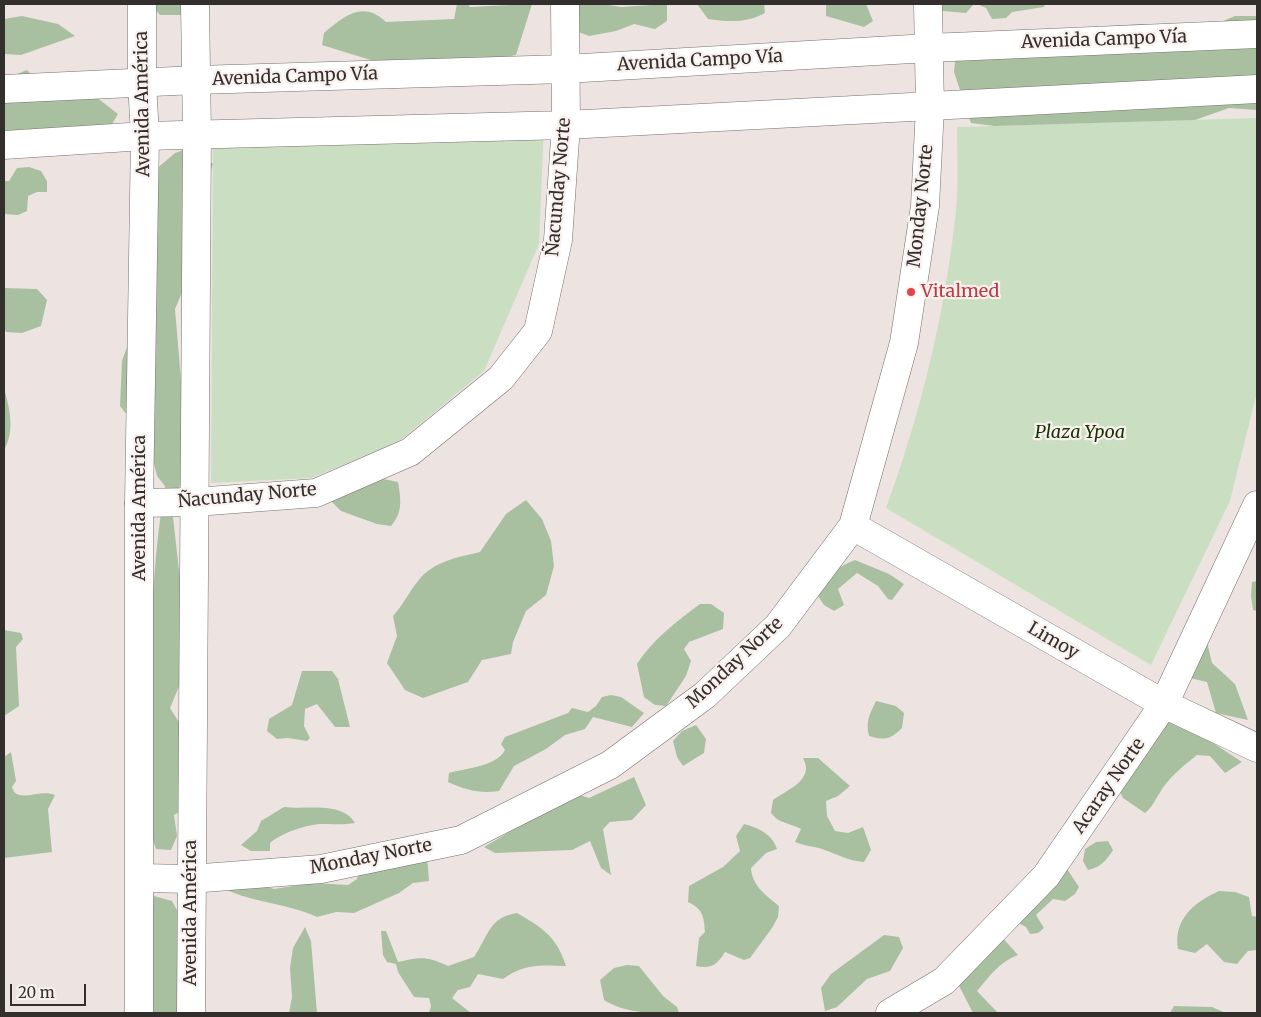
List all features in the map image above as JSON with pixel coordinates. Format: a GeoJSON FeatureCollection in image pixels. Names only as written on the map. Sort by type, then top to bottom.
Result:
{"type":"FeatureCollection","features":[{"type":"Feature","properties":{"kind":"street","name":"Avenida América"},"geometry":{"type":"LineString","coordinates":[[139,1013],[139,504],[145,136],[142,82],[142,4]]}},
{"type":"Feature","properties":{"kind":"street","name":"Avenida América"},"geometry":{"type":"LineString","coordinates":[[190,1013],[195,502],[196,4]]}},
{"type":"Feature","properties":{"kind":"street","name":"Ñacunday Norte"},"geometry":{"type":"LineString","coordinates":[[139,504],[316,493],[410,452],[501,378],[538,331],[558,240],[566,124],[565,4]]}},
{"type":"Feature","properties":{"kind":"street","name":"Monday Norte"},"geometry":{"type":"LineString","coordinates":[[140,878],[190,880],[321,869],[461,840],[610,765],[705,695],[778,626],[853,526],[904,343],[925,206],[930,108],[928,4]]}},
{"type":"Feature","properties":{"kind":"street","name":"Avenida Campo Vía"},"geometry":{"type":"LineString","coordinates":[[4,89],[196,80],[565,69],[929,48],[1257,34]]}},
{"type":"Feature","properties":{"kind":"street"},"geometry":{"type":"LineString","coordinates":[[4,145],[145,136],[566,124],[930,108],[1257,89]]}},
{"type":"Feature","properties":{"kind":"street","name":"Acaray Norte"},"geometry":{"type":"LineString","coordinates":[[890,1013],[944,981],[1046,876],[1164,704],[1257,505]]}},
{"type":"Feature","properties":{"kind":"street","name":"Limoy"},"geometry":{"type":"LineString","coordinates":[[853,526],[1164,704],[1257,748]]}},
{"type":"Feature","properties":{"kind":"green space"},"geometry":{"type":"Polygon","coordinates":[[[150,4],[200,4],[180,15],[160,15],[150,4]]]}},
{"type":"Feature","properties":{"kind":"green space"},"geometry":{"type":"Polygon","coordinates":[[[457,4],[468,4],[470,7],[532,4],[516,55],[467,64],[400,69],[322,45],[324,33],[346,16],[354,13],[369,12],[378,15],[386,22],[454,19],[457,4]]]}},
{"type":"Feature","properties":{"kind":"green space"},"geometry":{"type":"Polygon","coordinates":[[[563,4],[602,4],[621,7],[667,4],[667,21],[655,29],[634,24],[616,31],[589,36],[576,31],[563,4]]]}},
{"type":"Feature","properties":{"kind":"green space"},"geometry":{"type":"Polygon","coordinates":[[[697,4],[764,4],[765,13],[751,19],[723,21],[708,19],[697,4]]]}},
{"type":"Feature","properties":{"kind":"green space"},"geometry":{"type":"Polygon","coordinates":[[[826,4],[866,4],[873,21],[864,27],[826,16],[826,4]]]}},
{"type":"Feature","properties":{"kind":"green space"},"geometry":{"type":"Polygon","coordinates":[[[931,4],[974,4],[966,13],[943,11],[931,4]]]}},
{"type":"Feature","properties":{"kind":"green space"},"geometry":{"type":"Polygon","coordinates":[[[977,4],[1045,4],[1044,7],[1012,12],[1006,18],[992,19],[986,8],[977,4]]]}},
{"type":"Feature","properties":{"kind":"green space"},"geometry":{"type":"Polygon","coordinates":[[[22,16],[58,24],[75,36],[21,55],[4,54],[4,19],[22,16]]]}},
{"type":"Feature","properties":{"kind":"green space"},"geometry":{"type":"Polygon","coordinates":[[[1235,16],[1257,16],[1257,110],[1229,108],[1195,120],[995,126],[971,123],[954,72],[957,41],[1090,36],[1108,26],[1142,24],[1202,30],[1235,16]]]}},
{"type":"Feature","properties":{"kind":"green space"},"geometry":{"type":"Polygon","coordinates":[[[27,70],[54,97],[68,99],[91,93],[118,114],[112,124],[94,134],[4,140],[4,92],[10,77],[27,70]]]}},
{"type":"Feature","properties":{"kind":"green space","name":"Plaza Ypoa"},"geometry":{"type":"Polygon","coordinates":[[[1257,118],[1257,392],[1230,501],[1151,665],[886,508],[920,402],[944,293],[956,208],[957,127],[1257,118]]]}},
{"type":"Feature","properties":{"kind":"green space"},"geometry":{"type":"Polygon","coordinates":[[[544,125],[539,244],[484,371],[397,443],[311,478],[211,483],[213,134],[544,125]]]}},
{"type":"Feature","properties":{"kind":"green space"},"geometry":{"type":"Polygon","coordinates":[[[192,147],[213,164],[185,246],[184,288],[175,309],[187,451],[173,517],[183,606],[180,684],[170,708],[186,733],[191,805],[174,815],[177,836],[171,850],[156,849],[150,832],[150,658],[155,572],[165,486],[157,476],[149,443],[120,406],[122,361],[130,338],[154,171],[175,153],[192,147]]]}},
{"type":"Feature","properties":{"kind":"green space"},"geometry":{"type":"Polygon","coordinates":[[[29,167],[41,171],[47,181],[47,192],[37,192],[28,196],[27,211],[18,215],[4,214],[4,181],[9,181],[17,168],[29,167]]]}},
{"type":"Feature","properties":{"kind":"green space"},"geometry":{"type":"Polygon","coordinates":[[[4,288],[37,289],[47,300],[41,326],[22,333],[6,332],[4,327],[4,288]]]}},
{"type":"Feature","properties":{"kind":"green space"},"geometry":{"type":"Polygon","coordinates":[[[4,389],[10,412],[10,428],[4,450],[4,389]]]}},
{"type":"Feature","properties":{"kind":"green space"},"geometry":{"type":"Polygon","coordinates":[[[364,475],[398,482],[400,506],[398,516],[391,526],[377,524],[341,511],[329,499],[364,475]]]}},
{"type":"Feature","properties":{"kind":"green space"},"geometry":{"type":"Polygon","coordinates":[[[526,500],[542,519],[551,541],[554,566],[546,595],[526,611],[513,642],[511,654],[482,660],[468,682],[423,698],[405,690],[387,663],[397,636],[393,616],[415,585],[430,569],[446,561],[480,552],[506,514],[526,500]]]}},
{"type":"Feature","properties":{"kind":"green space"},"geometry":{"type":"Polygon","coordinates":[[[855,560],[889,574],[904,584],[892,600],[888,599],[878,586],[857,573],[838,589],[844,605],[834,611],[824,605],[818,596],[820,589],[831,574],[855,560]]]}},
{"type":"Feature","properties":{"kind":"green space"},"geometry":{"type":"Polygon","coordinates":[[[1257,581],[1257,611],[1253,610],[1251,596],[1252,582],[1257,581]]]}},
{"type":"Feature","properties":{"kind":"green space"},"geometry":{"type":"Polygon","coordinates":[[[700,604],[711,604],[724,613],[723,629],[689,642],[684,649],[691,661],[686,676],[666,706],[655,705],[644,697],[637,664],[657,639],[700,604]]]}},
{"type":"Feature","properties":{"kind":"green space"},"geometry":{"type":"Polygon","coordinates":[[[4,630],[21,633],[23,639],[16,647],[19,706],[4,716],[4,630]]]}},
{"type":"Feature","properties":{"kind":"green space"},"geometry":{"type":"Polygon","coordinates":[[[1206,638],[1212,663],[1235,684],[1248,720],[1216,713],[1207,682],[1190,678],[1206,638]]]}},
{"type":"Feature","properties":{"kind":"green space"},"geometry":{"type":"Polygon","coordinates":[[[302,671],[332,671],[338,679],[350,727],[335,727],[317,704],[305,709],[304,726],[310,738],[307,741],[288,738],[277,739],[267,731],[269,719],[292,705],[302,671]]]}},
{"type":"Feature","properties":{"kind":"green space"},"geometry":{"type":"Polygon","coordinates":[[[611,695],[621,697],[644,713],[632,727],[593,717],[585,729],[565,735],[546,749],[514,766],[499,791],[473,791],[448,782],[449,773],[480,766],[501,756],[505,750],[501,744],[505,737],[568,713],[572,708],[588,712],[596,706],[602,697],[611,695]]]}},
{"type":"Feature","properties":{"kind":"green space"},"geometry":{"type":"Polygon","coordinates":[[[876,701],[896,706],[904,713],[902,728],[887,738],[869,736],[868,722],[876,701]]]}},
{"type":"Feature","properties":{"kind":"green space"},"geometry":{"type":"Polygon","coordinates":[[[1161,718],[1207,739],[1242,762],[1225,773],[1210,756],[1197,755],[1171,778],[1145,813],[1123,798],[1112,777],[1161,718]]]}},
{"type":"Feature","properties":{"kind":"green space"},"geometry":{"type":"Polygon","coordinates":[[[696,725],[706,739],[704,753],[683,766],[677,757],[673,741],[682,731],[696,725]]]}},
{"type":"Feature","properties":{"kind":"green space"},"geometry":{"type":"Polygon","coordinates":[[[11,752],[16,781],[12,787],[14,792],[23,795],[44,793],[55,795],[48,809],[52,852],[4,858],[4,757],[11,752]]]}},
{"type":"Feature","properties":{"kind":"green space"},"geometry":{"type":"Polygon","coordinates":[[[803,758],[818,758],[850,786],[838,796],[826,801],[827,816],[835,831],[848,833],[863,827],[871,850],[864,862],[848,859],[822,849],[795,842],[801,829],[781,821],[771,813],[773,800],[792,788],[803,778],[806,766],[803,758]]]}},
{"type":"Feature","properties":{"kind":"green space"},"geometry":{"type":"Polygon","coordinates":[[[634,777],[646,805],[632,820],[610,822],[603,829],[611,875],[601,868],[590,841],[572,850],[495,853],[484,847],[533,818],[567,791],[589,798],[634,777]]]}},
{"type":"Feature","properties":{"kind":"green space"},"geometry":{"type":"Polygon","coordinates":[[[284,807],[333,809],[349,816],[355,823],[318,824],[296,829],[270,843],[270,851],[251,851],[241,845],[257,831],[261,821],[284,807]]]}},
{"type":"Feature","properties":{"kind":"green space"},"geometry":{"type":"Polygon","coordinates":[[[744,824],[764,832],[772,839],[777,849],[766,853],[751,868],[757,885],[779,906],[778,917],[750,958],[744,960],[725,952],[713,965],[706,967],[696,966],[699,938],[705,932],[705,927],[700,911],[688,902],[689,886],[723,867],[740,851],[736,836],[744,824]]]}},
{"type":"Feature","properties":{"kind":"green space"},"geometry":{"type":"Polygon","coordinates":[[[1108,841],[1113,850],[1100,865],[1088,870],[1083,861],[1085,849],[1096,842],[1108,841]]]}},
{"type":"Feature","properties":{"kind":"green space"},"geometry":{"type":"Polygon","coordinates":[[[427,855],[429,881],[413,883],[399,893],[354,913],[336,912],[317,917],[305,912],[242,896],[219,886],[238,878],[274,889],[313,883],[348,885],[357,879],[360,866],[427,855]]]}},
{"type":"Feature","properties":{"kind":"green space"},"geometry":{"type":"Polygon","coordinates":[[[1065,866],[1079,887],[1075,894],[1065,901],[1053,899],[1036,915],[1044,928],[1038,933],[1030,934],[1026,927],[1015,921],[1065,866]]]}},
{"type":"Feature","properties":{"kind":"green space"},"geometry":{"type":"Polygon","coordinates":[[[1219,891],[1235,892],[1249,897],[1252,916],[1257,917],[1257,950],[1248,951],[1237,964],[1224,962],[1207,944],[1195,953],[1178,949],[1179,929],[1187,913],[1201,901],[1219,891]]]}},
{"type":"Feature","properties":{"kind":"green space"},"geometry":{"type":"Polygon","coordinates":[[[154,896],[172,901],[186,927],[185,1013],[145,1013],[148,920],[154,896]]]}},
{"type":"Feature","properties":{"kind":"green space"},"geometry":{"type":"Polygon","coordinates":[[[517,913],[548,934],[558,948],[566,966],[533,966],[510,974],[503,979],[478,974],[470,987],[458,990],[452,998],[471,1013],[429,1013],[431,1006],[429,998],[414,997],[398,972],[396,964],[387,962],[383,955],[381,931],[386,931],[398,962],[423,958],[448,966],[474,957],[495,923],[501,918],[517,913]]]}},
{"type":"Feature","properties":{"kind":"green space"},"geometry":{"type":"Polygon","coordinates":[[[305,927],[311,941],[317,1013],[289,1013],[292,997],[290,968],[293,948],[305,927]]]}},
{"type":"Feature","properties":{"kind":"green space"},"geometry":{"type":"Polygon","coordinates":[[[884,935],[899,937],[903,948],[890,971],[867,979],[837,1007],[825,1011],[821,988],[831,974],[884,935]]]}},
{"type":"Feature","properties":{"kind":"green space"},"geometry":{"type":"Polygon","coordinates":[[[1000,935],[1018,955],[1005,961],[977,991],[998,1013],[973,1013],[955,978],[1000,935]]]}},
{"type":"Feature","properties":{"kind":"green space"},"geometry":{"type":"Polygon","coordinates":[[[627,965],[639,966],[663,996],[677,1007],[679,1013],[650,1013],[631,1010],[612,1005],[604,1000],[600,980],[614,968],[627,965]]]}},
{"type":"Feature","properties":{"kind":"green space"},"geometry":{"type":"Polygon","coordinates":[[[1174,1006],[1212,1007],[1226,1013],[1170,1013],[1174,1006]]]}},
{"type":"Feature","properties":{"kind":"place","name":"Vitalmed"},"geometry":{"type":"Point","coordinates":[911,292]}}]}
